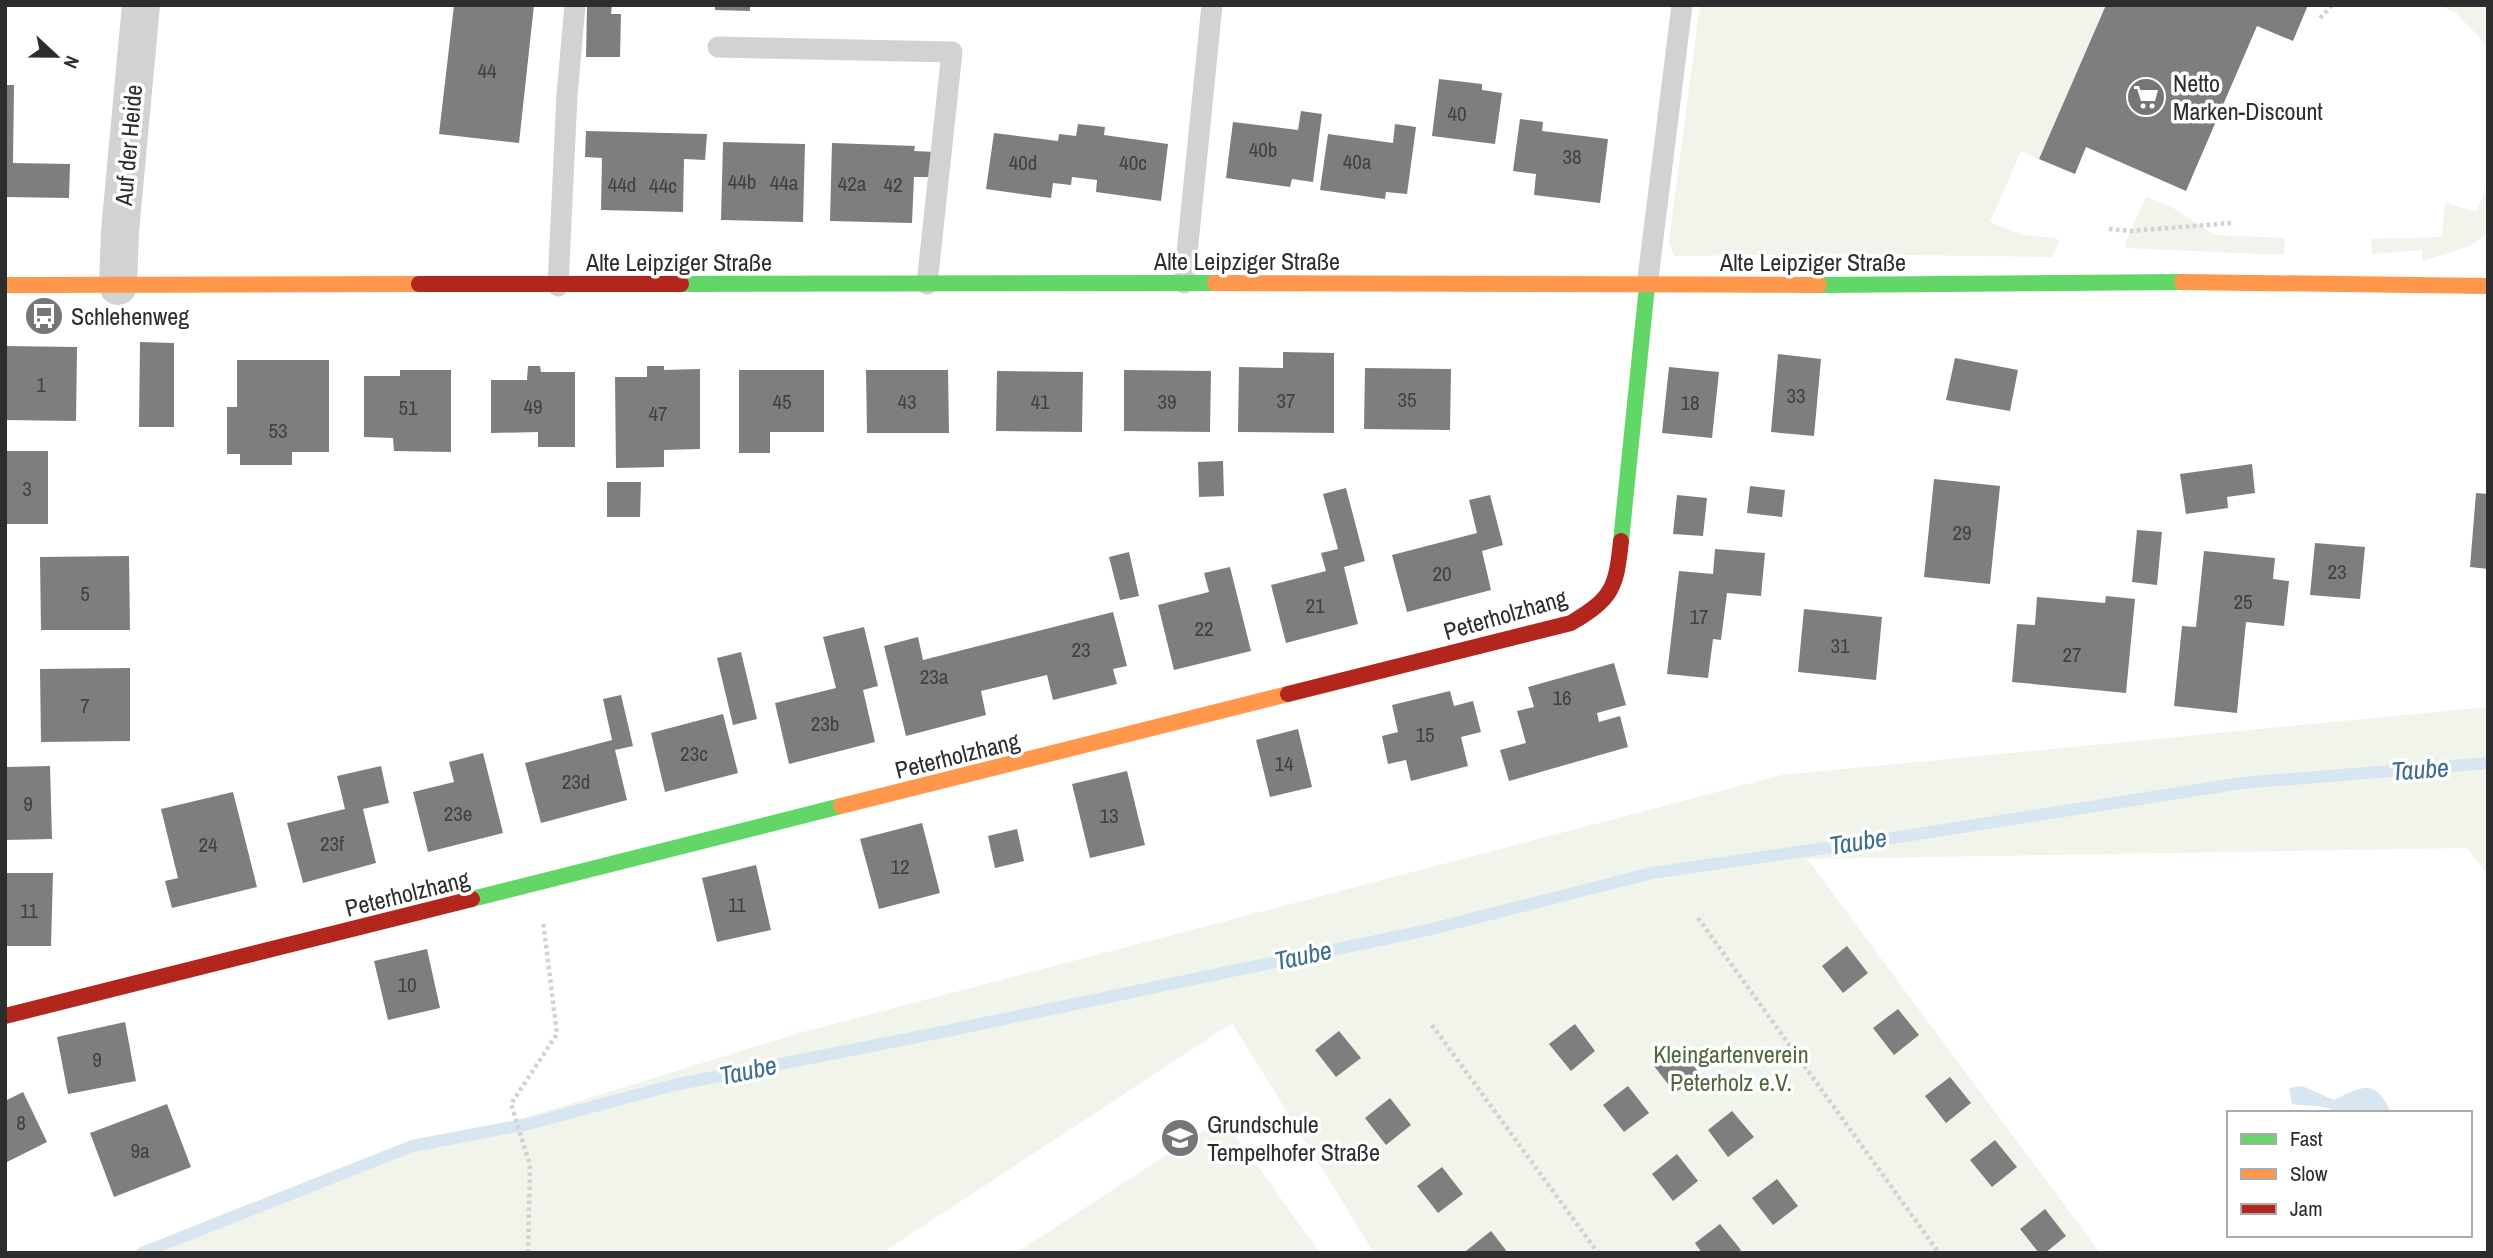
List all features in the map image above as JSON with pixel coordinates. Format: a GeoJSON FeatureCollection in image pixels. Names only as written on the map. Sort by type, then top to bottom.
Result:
{"type":"FeatureCollection","features":[{"type":"Feature","properties":{"kind":"street","name":"Auf der Heide"},"geometry":{"type":"LineString","coordinates":[[118,286],[120,231],[141,5]]}},
{"type":"Feature","properties":{"kind":"street","name":"Alte Leipziger Straße"},"geometry":{"type":"LineString","coordinates":[[5,285],[1184,283],[1647,286],[2134,282],[2488,286]]}},
{"type":"Feature","properties":{"kind":"street","name":"Peterholzhang"},"geometry":{"type":"LineString","coordinates":[[5,1016],[1571,623],[1599,606],[1617,577],[1647,286]]}},
{"type":"Feature","properties":{"kind":"lane"},"geometry":{"type":"LineString","coordinates":[[558,286],[567,95],[575,5]]}},
{"type":"Feature","properties":{"kind":"lane"},"geometry":{"type":"LineString","coordinates":[[1184,283],[1212,5]]}},
{"type":"Feature","properties":{"kind":"lane"},"geometry":{"type":"LineString","coordinates":[[1647,286],[1682,5]]}},
{"type":"Feature","properties":{"kind":"lane"},"geometry":{"type":"LineString","coordinates":[[718,47],[952,52],[927,284]]}},
{"type":"Feature","properties":{"kind":"path"},"geometry":{"type":"LineString","coordinates":[[2320,18],[2332,5]]}},
{"type":"Feature","properties":{"kind":"path"},"geometry":{"type":"LineString","coordinates":[[2109,229],[2131,232],[2231,223]]}},
{"type":"Feature","properties":{"kind":"path"},"geometry":{"type":"LineString","coordinates":[[528,1253],[530,1165],[511,1104],[557,1034],[539,884]]}},
{"type":"Feature","properties":{"kind":"path"},"geometry":{"type":"LineString","coordinates":[[1698,918],[1939,1253]]}},
{"type":"Feature","properties":{"kind":"path"},"geometry":{"type":"LineString","coordinates":[[1432,1025],[1598,1253]]}},
{"type":"Feature","properties":{"kind":"green space"},"geometry":{"type":"Polygon","coordinates":[[[1700,5],[2106,5],[2039,159],[2021,151],[1990,222],[2022,235],[2056,238],[2059,242],[2052,257],[1834,254],[1674,256],[1669,241],[1700,5]]]}},
{"type":"Feature","properties":{"kind":"green space"},"geometry":{"type":"Polygon","coordinates":[[[2439,5],[2488,5],[2488,46],[2456,13],[2439,5]]]}},
{"type":"Feature","properties":{"kind":"green space"},"geometry":{"type":"Polygon","coordinates":[[[2488,186],[2488,233],[2470,246],[2423,261],[2422,250],[2372,254],[2371,239],[2442,237],[2445,203],[2476,212],[2488,186]]]}},
{"type":"Feature","properties":{"kind":"green space"},"geometry":{"type":"Polygon","coordinates":[[[2146,197],[2173,208],[2215,235],[2285,238],[2284,255],[2126,248],[2125,244],[2146,197]]]}},
{"type":"Feature","properties":{"kind":"green space","name":"Kleingartenverein Peterholz e.V."},"geometry":{"type":"Polygon","coordinates":[[[2488,707],[2488,875],[2467,848],[1807,859],[2100,1253],[1374,1253],[1232,1023],[882,1253],[158,1253],[375,1164],[803,1032],[1782,775],[2488,707]]]}},
{"type":"Feature","properties":{"kind":"green space"},"geometry":{"type":"Polygon","coordinates":[[[1223,1118],[1320,1253],[1016,1253],[1223,1118]]]}},
{"type":"Feature","properties":{"kind":"shaded area"},"geometry":{"type":"Polygon","coordinates":[[[2302,1086],[2334,1100],[2367,1088],[2380,1094],[2390,1111],[2331,1111],[2292,1104],[2289,1088],[2302,1086]]]}},
{"type":"Feature","properties":{"kind":"building"},"geometry":{"type":"Polygon","coordinates":[[[454,5],[534,5],[519,143],[439,134],[454,5]]]}},
{"type":"Feature","properties":{"kind":"building"},"geometry":{"type":"Polygon","coordinates":[[[587,5],[612,5],[611,14],[621,14],[620,57],[586,57],[587,5]]]}},
{"type":"Feature","properties":{"kind":"building"},"geometry":{"type":"Polygon","coordinates":[[[715,5],[750,5],[750,11],[715,10],[715,5]]]}},
{"type":"Feature","properties":{"kind":"building","name":"Netto Marken-Discount"},"geometry":{"type":"Polygon","coordinates":[[[2106,5],[2308,5],[2293,41],[2257,26],[2186,191],[2086,147],[2075,174],[2039,159],[2106,5]]]}},
{"type":"Feature","properties":{"kind":"building"},"geometry":{"type":"Polygon","coordinates":[[[1439,79],[1482,84],[1482,90],[1502,93],[1495,144],[1432,136],[1439,79]]]}},
{"type":"Feature","properties":{"kind":"building"},"geometry":{"type":"Polygon","coordinates":[[[5,85],[14,85],[13,163],[70,164],[69,198],[5,197],[5,85]]]}},
{"type":"Feature","properties":{"kind":"building"},"geometry":{"type":"Polygon","coordinates":[[[1301,111],[1322,114],[1313,182],[1292,179],[1290,187],[1226,178],[1233,122],[1298,130],[1301,111]]]}},
{"type":"Feature","properties":{"kind":"building"},"geometry":{"type":"Polygon","coordinates":[[[1520,119],[1543,122],[1542,131],[1608,139],[1600,203],[1534,195],[1536,174],[1513,171],[1520,119]]]}},
{"type":"Feature","properties":{"kind":"building"},"geometry":{"type":"Polygon","coordinates":[[[1078,124],[1105,127],[1104,135],[1168,144],[1161,201],[1096,192],[1097,180],[1072,177],[1071,185],[1053,183],[1051,198],[986,189],[994,133],[1058,141],[1059,134],[1076,136],[1078,124]]]}},
{"type":"Feature","properties":{"kind":"building"},"geometry":{"type":"Polygon","coordinates":[[[1395,124],[1416,127],[1407,194],[1386,192],[1385,199],[1320,190],[1328,134],[1393,143],[1395,124]]]}},
{"type":"Feature","properties":{"kind":"building"},"geometry":{"type":"Polygon","coordinates":[[[586,131],[707,134],[705,160],[684,159],[683,212],[601,210],[602,158],[585,157],[586,131]]]}},
{"type":"Feature","properties":{"kind":"building"},"geometry":{"type":"Polygon","coordinates":[[[723,142],[805,144],[803,222],[721,220],[723,142]]]}},
{"type":"Feature","properties":{"kind":"building"},"geometry":{"type":"Polygon","coordinates":[[[832,143],[915,146],[914,151],[936,152],[935,177],[914,177],[912,223],[830,221],[832,143]]]}},
{"type":"Feature","properties":{"kind":"building"},"geometry":{"type":"Polygon","coordinates":[[[140,342],[174,343],[174,427],[139,427],[140,342]]]}},
{"type":"Feature","properties":{"kind":"building"},"geometry":{"type":"Polygon","coordinates":[[[5,346],[77,347],[76,421],[5,420],[5,346]]]}},
{"type":"Feature","properties":{"kind":"building"},"geometry":{"type":"Polygon","coordinates":[[[1283,352],[1334,353],[1334,433],[1238,432],[1239,367],[1283,368],[1283,352]]]}},
{"type":"Feature","properties":{"kind":"building"},"geometry":{"type":"Polygon","coordinates":[[[1778,354],[1821,359],[1814,436],[1771,432],[1778,354]]]}},
{"type":"Feature","properties":{"kind":"building"},"geometry":{"type":"Polygon","coordinates":[[[1955,358],[2018,370],[2010,411],[1946,400],[1955,358]]]}},
{"type":"Feature","properties":{"kind":"building"},"geometry":{"type":"Polygon","coordinates":[[[237,360],[329,360],[329,452],[292,452],[292,465],[240,465],[240,454],[227,454],[227,407],[237,407],[237,360]]]}},
{"type":"Feature","properties":{"kind":"building"},"geometry":{"type":"Polygon","coordinates":[[[528,366],[540,366],[541,372],[575,372],[575,447],[538,447],[538,432],[491,433],[491,380],[527,380],[528,366]]]}},
{"type":"Feature","properties":{"kind":"building"},"geometry":{"type":"Polygon","coordinates":[[[647,366],[664,366],[664,370],[700,369],[700,449],[664,450],[664,467],[616,468],[615,377],[647,377],[647,366]]]}},
{"type":"Feature","properties":{"kind":"building"},"geometry":{"type":"Polygon","coordinates":[[[1669,367],[1719,372],[1712,438],[1662,433],[1669,367]]]}},
{"type":"Feature","properties":{"kind":"building"},"geometry":{"type":"Polygon","coordinates":[[[1365,368],[1451,369],[1450,430],[1364,429],[1365,368]]]}},
{"type":"Feature","properties":{"kind":"building"},"geometry":{"type":"Polygon","coordinates":[[[400,370],[451,370],[451,452],[394,451],[393,438],[364,437],[364,376],[400,376],[400,370]]]}},
{"type":"Feature","properties":{"kind":"building"},"geometry":{"type":"Polygon","coordinates":[[[739,370],[824,370],[824,432],[770,432],[770,453],[739,453],[739,370]]]}},
{"type":"Feature","properties":{"kind":"building"},"geometry":{"type":"Polygon","coordinates":[[[866,370],[948,370],[949,433],[867,433],[866,370]]]}},
{"type":"Feature","properties":{"kind":"building"},"geometry":{"type":"Polygon","coordinates":[[[1124,370],[1211,371],[1210,432],[1124,431],[1124,370]]]}},
{"type":"Feature","properties":{"kind":"building"},"geometry":{"type":"Polygon","coordinates":[[[997,371],[1083,372],[1082,432],[996,431],[997,371]]]}},
{"type":"Feature","properties":{"kind":"building"},"geometry":{"type":"Polygon","coordinates":[[[5,451],[48,451],[48,524],[5,524],[5,451]]]}},
{"type":"Feature","properties":{"kind":"building"},"geometry":{"type":"Polygon","coordinates":[[[1223,461],[1224,496],[1199,497],[1198,462],[1223,461]]]}},
{"type":"Feature","properties":{"kind":"building"},"geometry":{"type":"Polygon","coordinates":[[[2252,464],[2255,493],[2227,497],[2228,508],[2186,514],[2180,474],[2252,464]]]}},
{"type":"Feature","properties":{"kind":"building"},"geometry":{"type":"Polygon","coordinates":[[[1934,479],[2000,486],[1990,584],[1924,577],[1934,479]]]}},
{"type":"Feature","properties":{"kind":"building"},"geometry":{"type":"Polygon","coordinates":[[[607,482],[641,482],[640,517],[607,517],[607,482]]]}},
{"type":"Feature","properties":{"kind":"building"},"geometry":{"type":"Polygon","coordinates":[[[1750,486],[1785,490],[1782,517],[1747,513],[1750,486]]]}},
{"type":"Feature","properties":{"kind":"building"},"geometry":{"type":"Polygon","coordinates":[[[1346,488],[1365,561],[1344,567],[1358,624],[1286,643],[1271,585],[1326,571],[1321,553],[1338,549],[1323,494],[1346,488]]]}},
{"type":"Feature","properties":{"kind":"building"},"geometry":{"type":"Polygon","coordinates":[[[2476,493],[2488,494],[2488,569],[2470,567],[2476,493]]]}},
{"type":"Feature","properties":{"kind":"building"},"geometry":{"type":"Polygon","coordinates":[[[1490,495],[1503,545],[1482,551],[1491,590],[1407,612],[1392,555],[1477,533],[1469,500],[1490,495]]]}},
{"type":"Feature","properties":{"kind":"building"},"geometry":{"type":"Polygon","coordinates":[[[1677,495],[1707,498],[1703,536],[1673,534],[1677,495]]]}},
{"type":"Feature","properties":{"kind":"building"},"geometry":{"type":"Polygon","coordinates":[[[2137,530],[2162,532],[2157,585],[2132,582],[2137,530]]]}},
{"type":"Feature","properties":{"kind":"building"},"geometry":{"type":"Polygon","coordinates":[[[2315,543],[2365,547],[2360,599],[2310,595],[2315,543]]]}},
{"type":"Feature","properties":{"kind":"building"},"geometry":{"type":"Polygon","coordinates":[[[1715,549],[1765,553],[1761,596],[1727,593],[1721,640],[1713,639],[1708,678],[1667,674],[1679,571],[1713,574],[1715,549]]]}},
{"type":"Feature","properties":{"kind":"building"},"geometry":{"type":"Polygon","coordinates":[[[2204,551],[2275,558],[2273,579],[2289,581],[2284,626],[2246,622],[2237,713],[2174,706],[2182,626],[2196,627],[2204,551]]]}},
{"type":"Feature","properties":{"kind":"building"},"geometry":{"type":"Polygon","coordinates":[[[1129,552],[1139,596],[1120,600],[1109,557],[1129,552]]]}},
{"type":"Feature","properties":{"kind":"building"},"geometry":{"type":"Polygon","coordinates":[[[129,556],[130,630],[41,630],[40,557],[129,556]]]}},
{"type":"Feature","properties":{"kind":"building"},"geometry":{"type":"Polygon","coordinates":[[[1230,567],[1251,651],[1174,670],[1158,605],[1209,592],[1204,573],[1230,567]]]}},
{"type":"Feature","properties":{"kind":"building"},"geometry":{"type":"Polygon","coordinates":[[[2106,596],[2135,599],[2126,693],[2012,682],[2017,624],[2035,625],[2037,597],[2105,603],[2106,596]]]}},
{"type":"Feature","properties":{"kind":"building"},"geometry":{"type":"Polygon","coordinates":[[[1804,609],[1882,617],[1876,680],[1798,672],[1804,609]]]}},
{"type":"Feature","properties":{"kind":"building"},"geometry":{"type":"Polygon","coordinates":[[[1113,612],[1127,666],[1113,669],[1117,684],[1053,700],[1047,675],[981,691],[986,715],[906,736],[884,646],[918,637],[923,660],[1113,612]]]}},
{"type":"Feature","properties":{"kind":"building"},"geometry":{"type":"Polygon","coordinates":[[[864,627],[878,686],[863,690],[875,742],[789,764],[775,703],[836,688],[823,637],[864,627]]]}},
{"type":"Feature","properties":{"kind":"building"},"geometry":{"type":"Polygon","coordinates":[[[741,652],[757,719],[733,725],[717,658],[741,652]]]}},
{"type":"Feature","properties":{"kind":"building"},"geometry":{"type":"Polygon","coordinates":[[[1614,663],[1626,705],[1597,713],[1599,722],[1620,716],[1628,747],[1509,781],[1500,750],[1526,743],[1517,711],[1534,707],[1528,687],[1614,663]]]}},
{"type":"Feature","properties":{"kind":"building"},"geometry":{"type":"Polygon","coordinates":[[[130,668],[130,741],[41,742],[40,669],[130,668]]]}},
{"type":"Feature","properties":{"kind":"building"},"geometry":{"type":"Polygon","coordinates":[[[1450,691],[1454,706],[1473,701],[1481,732],[1461,737],[1468,766],[1411,781],[1406,760],[1388,764],[1382,736],[1398,732],[1392,705],[1450,691]]]}},
{"type":"Feature","properties":{"kind":"building"},"geometry":{"type":"Polygon","coordinates":[[[621,695],[633,746],[615,750],[627,800],[541,823],[525,763],[612,740],[603,699],[621,695]]]}},
{"type":"Feature","properties":{"kind":"building"},"geometry":{"type":"Polygon","coordinates":[[[723,714],[738,773],[665,792],[651,733],[723,714]]]}},
{"type":"Feature","properties":{"kind":"building"},"geometry":{"type":"Polygon","coordinates":[[[1298,729],[1312,787],[1270,797],[1256,740],[1298,729]]]}},
{"type":"Feature","properties":{"kind":"building"},"geometry":{"type":"Polygon","coordinates":[[[483,753],[503,833],[428,852],[413,792],[454,782],[449,762],[483,753]]]}},
{"type":"Feature","properties":{"kind":"building"},"geometry":{"type":"Polygon","coordinates":[[[50,766],[52,839],[5,840],[5,767],[50,766]]]}},
{"type":"Feature","properties":{"kind":"building"},"geometry":{"type":"Polygon","coordinates":[[[381,766],[389,803],[363,809],[376,863],[303,883],[287,823],[345,809],[337,776],[381,766]]]}},
{"type":"Feature","properties":{"kind":"building"},"geometry":{"type":"Polygon","coordinates":[[[1127,771],[1145,845],[1090,858],[1072,784],[1127,771]]]}},
{"type":"Feature","properties":{"kind":"building"},"geometry":{"type":"Polygon","coordinates":[[[233,792],[257,887],[172,908],[165,881],[178,878],[161,809],[233,792]]]}},
{"type":"Feature","properties":{"kind":"building"},"geometry":{"type":"Polygon","coordinates":[[[922,823],[940,893],[879,909],[860,839],[922,823]]]}},
{"type":"Feature","properties":{"kind":"building"},"geometry":{"type":"Polygon","coordinates":[[[1017,829],[1024,861],[995,868],[988,836],[1017,829]]]}},
{"type":"Feature","properties":{"kind":"building"},"geometry":{"type":"Polygon","coordinates":[[[756,865],[771,930],[717,942],[702,878],[756,865]]]}},
{"type":"Feature","properties":{"kind":"building"},"geometry":{"type":"Polygon","coordinates":[[[5,873],[53,873],[51,946],[5,946],[5,873]]]}},
{"type":"Feature","properties":{"kind":"building"},"geometry":{"type":"Polygon","coordinates":[[[1847,946],[1868,973],[1843,993],[1822,966],[1847,946]]]}},
{"type":"Feature","properties":{"kind":"building"},"geometry":{"type":"Polygon","coordinates":[[[427,949],[440,1008],[388,1020],[374,961],[427,949]]]}},
{"type":"Feature","properties":{"kind":"building"},"geometry":{"type":"Polygon","coordinates":[[[1898,1009],[1919,1035],[1894,1055],[1873,1028],[1898,1009]]]}},
{"type":"Feature","properties":{"kind":"building"},"geometry":{"type":"Polygon","coordinates":[[[125,1022],[136,1081],[68,1094],[57,1037],[125,1022]]]}},
{"type":"Feature","properties":{"kind":"building"},"geometry":{"type":"Polygon","coordinates":[[[1575,1024],[1595,1051],[1571,1071],[1549,1044],[1575,1024]]]}},
{"type":"Feature","properties":{"kind":"building"},"geometry":{"type":"Polygon","coordinates":[[[1339,1031],[1361,1058],[1336,1077],[1315,1050],[1339,1031]]]}},
{"type":"Feature","properties":{"kind":"building"},"geometry":{"type":"Polygon","coordinates":[[[1679,1047],[1700,1074],[1675,1093],[1654,1066],[1679,1047]]]}},
{"type":"Feature","properties":{"kind":"building"},"geometry":{"type":"Polygon","coordinates":[[[1950,1077],[1971,1103],[1946,1123],[1925,1096],[1950,1077]]]}},
{"type":"Feature","properties":{"kind":"building"},"geometry":{"type":"Polygon","coordinates":[[[1628,1086],[1649,1113],[1624,1132],[1603,1105],[1628,1086]]]}},
{"type":"Feature","properties":{"kind":"building"},"geometry":{"type":"Polygon","coordinates":[[[23,1092],[47,1142],[5,1163],[5,1101],[23,1092]]]}},
{"type":"Feature","properties":{"kind":"building"},"geometry":{"type":"Polygon","coordinates":[[[1390,1098],[1411,1125],[1386,1145],[1365,1118],[1390,1098]]]}},
{"type":"Feature","properties":{"kind":"building"},"geometry":{"type":"Polygon","coordinates":[[[167,1104],[191,1167],[114,1197],[90,1133],[167,1104]]]}},
{"type":"Feature","properties":{"kind":"building"},"geometry":{"type":"Polygon","coordinates":[[[1732,1111],[1754,1137],[1728,1157],[1708,1130],[1732,1111]]]}},
{"type":"Feature","properties":{"kind":"building"},"geometry":{"type":"Polygon","coordinates":[[[1995,1140],[2017,1167],[1992,1187],[1970,1160],[1995,1140]]]}},
{"type":"Feature","properties":{"kind":"building"},"geometry":{"type":"Polygon","coordinates":[[[1677,1154],[1698,1181],[1673,1201],[1652,1174],[1677,1154]]]}},
{"type":"Feature","properties":{"kind":"building"},"geometry":{"type":"Polygon","coordinates":[[[1442,1167],[1463,1194],[1438,1213],[1417,1186],[1442,1167]]]}},
{"type":"Feature","properties":{"kind":"building"},"geometry":{"type":"Polygon","coordinates":[[[1777,1179],[1798,1206],[1773,1225],[1752,1198],[1777,1179]]]}},
{"type":"Feature","properties":{"kind":"building"},"geometry":{"type":"Polygon","coordinates":[[[2045,1209],[2066,1236],[2045,1253],[2039,1253],[2020,1229],[2045,1209]]]}},
{"type":"Feature","properties":{"kind":"building"},"geometry":{"type":"Polygon","coordinates":[[[1720,1224],[1741,1250],[1737,1253],[1702,1253],[1695,1243],[1720,1224]]]}},
{"type":"Feature","properties":{"kind":"building"},"geometry":{"type":"Polygon","coordinates":[[[1491,1231],[1508,1253],[1467,1253],[1466,1251],[1491,1231]]]}},
{"type":"Feature","properties":{"kind":"waterway","name":"Taube"},"geometry":{"type":"LineString","coordinates":[[142,1253],[412,1146],[528,1124],[674,1085],[1428,930],[1652,873],[2242,783],[2488,763]]}},
{"type":"Feature","properties":{"kind":"traffic: fast"},"geometry":{"type":"LineString","coordinates":[[1819,285],[2182,282]]}},
{"type":"Feature","properties":{"kind":"traffic: fast"},"geometry":{"type":"LineString","coordinates":[[681,284],[1215,283]]}},
{"type":"Feature","properties":{"kind":"traffic: fast"},"geometry":{"type":"LineString","coordinates":[[1621,541],[1647,286]]}},
{"type":"Feature","properties":{"kind":"traffic: fast"},"geometry":{"type":"LineString","coordinates":[[472,899],[841,806]]}},
{"type":"Feature","properties":{"kind":"traffic: slow"},"geometry":{"type":"LineString","coordinates":[[2182,282],[2488,286]]}},
{"type":"Feature","properties":{"kind":"traffic: slow"},"geometry":{"type":"LineString","coordinates":[[1215,283],[1819,285]]}},
{"type":"Feature","properties":{"kind":"traffic: slow"},"geometry":{"type":"LineString","coordinates":[[5,285],[419,284]]}},
{"type":"Feature","properties":{"kind":"traffic: slow"},"geometry":{"type":"LineString","coordinates":[[841,806],[1288,694]]}},
{"type":"Feature","properties":{"kind":"traffic: jam"},"geometry":{"type":"LineString","coordinates":[[419,284],[681,284]]}},
{"type":"Feature","properties":{"kind":"traffic: jam"},"geometry":{"type":"LineString","coordinates":[[1288,694],[1571,623],[1596,606],[1610,590],[1617,570],[1621,541]]}},
{"type":"Feature","properties":{"kind":"traffic: jam"},"geometry":{"type":"LineString","coordinates":[[5,1016],[472,899]]}},
{"type":"Feature","properties":{"kind":"place","name":"Netto Marken-Discount"},"geometry":{"type":"Point","coordinates":[2146,97]}},
{"type":"Feature","properties":{"kind":"place","name":"Schlehenweg"},"geometry":{"type":"Point","coordinates":[44,316]}},
{"type":"Feature","properties":{"kind":"place","name":"Grundschule Tempelhofer Straße"},"geometry":{"type":"Point","coordinates":[1180,1138]}}]}
